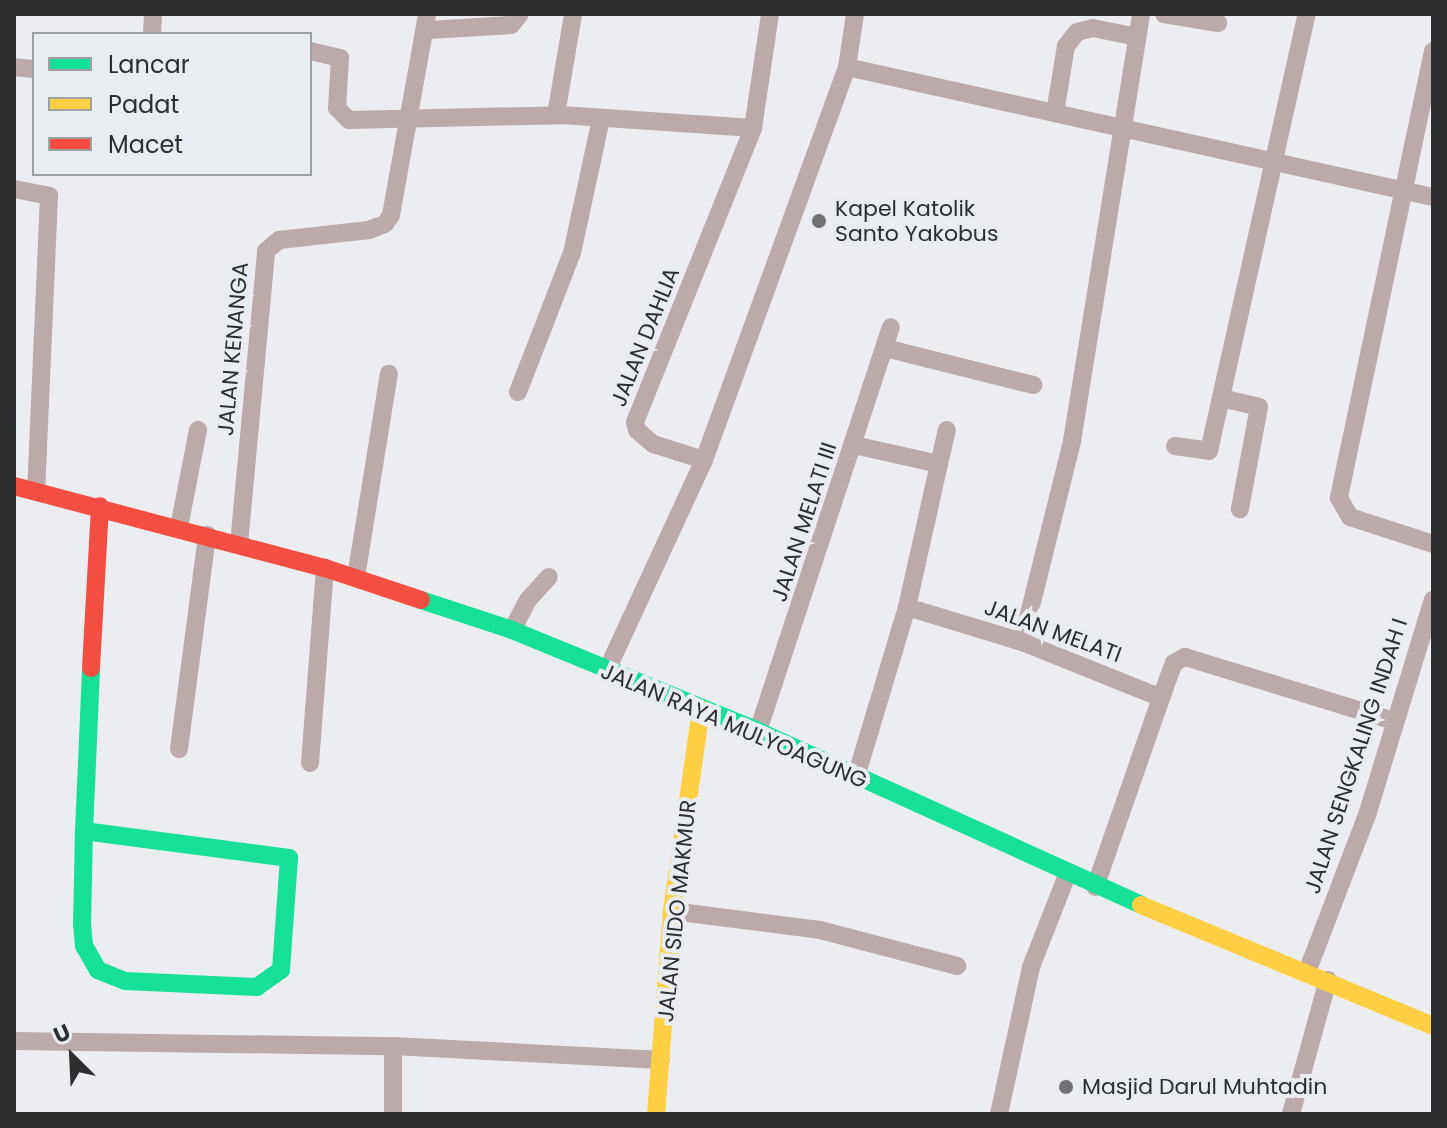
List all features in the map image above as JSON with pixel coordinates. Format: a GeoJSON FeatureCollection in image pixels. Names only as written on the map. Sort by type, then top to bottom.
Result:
{"type":"FeatureCollection","features":[{"type":"Feature","properties":{"kind":"main road","name":"JALAN RAYA MULYOAGUNG"},"geometry":{"type":"LineString","coordinates":[[14,486],[100,506],[325,568],[512,630],[758,731],[1067,875],[1328,980],[1433,1026]]}},
{"type":"Feature","properties":{"kind":"main road"},"geometry":{"type":"LineString","coordinates":[[84,831],[289,858],[292,868],[281,970],[272,981],[257,987],[125,981],[98,970],[84,946],[84,831],[100,506]]}},
{"type":"Feature","properties":{"kind":"main road","name":"JALAN SIDO MAKMUR"},"geometry":{"type":"LineString","coordinates":[[656,1114],[672,911],[701,709]]}},
{"type":"Feature","properties":{"kind":"street"},"geometry":{"type":"LineString","coordinates":[[428,22],[511,25],[520,14]]}},
{"type":"Feature","properties":{"kind":"street"},"geometry":{"type":"LineString","coordinates":[[556,115],[573,14]]}},
{"type":"Feature","properties":{"kind":"street","name":"JALAN DAHLIA"},"geometry":{"type":"LineString","coordinates":[[704,460],[653,444],[637,430],[635,422],[753,128],[770,14]]}},
{"type":"Feature","properties":{"kind":"street"},"geometry":{"type":"LineString","coordinates":[[607,670],[704,460],[847,67],[855,14]]}},
{"type":"Feature","properties":{"kind":"street"},"geometry":{"type":"LineString","coordinates":[[1022,642],[1072,441],[1125,129],[1141,14]]}},
{"type":"Feature","properties":{"kind":"street"},"geometry":{"type":"LineString","coordinates":[[1164,14],[1218,23]]}},
{"type":"Feature","properties":{"kind":"street"},"geometry":{"type":"LineString","coordinates":[[1175,446],[1207,454],[1307,14]]}},
{"type":"Feature","properties":{"kind":"street","name":"JALAN KENANGA"},"geometry":{"type":"LineString","coordinates":[[239,544],[266,251],[279,240],[344,237],[385,224],[397,200],[406,115],[428,22]]}},
{"type":"Feature","properties":{"kind":"street"},"geometry":{"type":"LineString","coordinates":[[1055,113],[1066,46],[1077,32],[1093,28],[1137,37]]}},
{"type":"Feature","properties":{"kind":"street"},"geometry":{"type":"LineString","coordinates":[[312,51],[333,53],[342,62],[337,108],[342,117],[556,115],[753,128]]}},
{"type":"Feature","properties":{"kind":"street"},"geometry":{"type":"LineString","coordinates":[[1433,51],[1339,498],[1350,517],[1433,544]]}},
{"type":"Feature","properties":{"kind":"street"},"geometry":{"type":"LineString","coordinates":[[847,67],[1273,164],[1433,197]]}},
{"type":"Feature","properties":{"kind":"street"},"geometry":{"type":"LineString","coordinates":[[518,392],[572,253],[601,119]]}},
{"type":"Feature","properties":{"kind":"street"},"geometry":{"type":"LineString","coordinates":[[14,189],[49,196],[36,492]]}},
{"type":"Feature","properties":{"kind":"street","name":"JALAN MELATI III"},"geometry":{"type":"LineString","coordinates":[[758,731],[891,327]]}},
{"type":"Feature","properties":{"kind":"street"},"geometry":{"type":"LineString","coordinates":[[885,348],[1033,385]]}},
{"type":"Feature","properties":{"kind":"street"},"geometry":{"type":"LineString","coordinates":[[356,577],[389,374]]}},
{"type":"Feature","properties":{"kind":"street"},"geometry":{"type":"LineString","coordinates":[[1221,398],[1259,407],[1240,509]]}},
{"type":"Feature","properties":{"kind":"street"},"geometry":{"type":"LineString","coordinates":[[179,527],[198,430]]}},
{"type":"Feature","properties":{"kind":"street"},"geometry":{"type":"LineString","coordinates":[[856,777],[907,607],[947,430]]}},
{"type":"Feature","properties":{"kind":"street"},"geometry":{"type":"LineString","coordinates":[[854,445],[939,464]]}},
{"type":"Feature","properties":{"kind":"street"},"geometry":{"type":"LineString","coordinates":[[179,749],[207,535]]}},
{"type":"Feature","properties":{"kind":"street"},"geometry":{"type":"LineString","coordinates":[[310,763],[325,568]]}},
{"type":"Feature","properties":{"kind":"street"},"geometry":{"type":"LineString","coordinates":[[512,630],[528,600],[549,577]]}},
{"type":"Feature","properties":{"kind":"street","name":"JALAN SENGKALING INDAH I"},"geometry":{"type":"LineString","coordinates":[[1307,972],[1368,812],[1433,600]]}},
{"type":"Feature","properties":{"kind":"street","name":"JALAN MELATI"},"geometry":{"type":"LineString","coordinates":[[907,607],[1022,642],[1161,698]]}},
{"type":"Feature","properties":{"kind":"street"},"geometry":{"type":"LineString","coordinates":[[1095,887],[1174,663],[1185,657],[1394,721]]}},
{"type":"Feature","properties":{"kind":"street"},"geometry":{"type":"LineString","coordinates":[[999,1114],[1031,967],[1067,875]]}},
{"type":"Feature","properties":{"kind":"street"},"geometry":{"type":"LineString","coordinates":[[672,911],[820,930],[957,966]]}},
{"type":"Feature","properties":{"kind":"street"},"geometry":{"type":"LineString","coordinates":[[1291,1114],[1328,980]]}},
{"type":"Feature","properties":{"kind":"street"},"geometry":{"type":"LineString","coordinates":[[14,1041],[393,1046],[661,1060]]}},
{"type":"Feature","properties":{"kind":"street"},"geometry":{"type":"LineString","coordinates":[[393,1046],[393,1114]]}},
{"type":"Feature","properties":{"kind":"traffic: fast"},"geometry":{"type":"LineString","coordinates":[[421,600],[512,630],[758,731],[1141,905]]}},
{"type":"Feature","properties":{"kind":"traffic: fast"},"geometry":{"type":"LineString","coordinates":[[84,831],[289,858],[281,970],[257,987],[125,981],[98,970],[84,946],[82,925],[84,831],[91,668]]}},
{"type":"Feature","properties":{"kind":"traffic: slow"},"geometry":{"type":"LineString","coordinates":[[656,1114],[672,911],[701,709]]}},
{"type":"Feature","properties":{"kind":"traffic: slow"},"geometry":{"type":"LineString","coordinates":[[1141,905],[1433,1026]]}},
{"type":"Feature","properties":{"kind":"traffic: jam"},"geometry":{"type":"LineString","coordinates":[[14,486],[325,568],[421,600]]}},
{"type":"Feature","properties":{"kind":"traffic: jam"},"geometry":{"type":"LineString","coordinates":[[91,668],[100,506]]}},
{"type":"Feature","properties":{"kind":"place","name":"Kapel Katolik Santo Yakobus"},"geometry":{"type":"Point","coordinates":[819,221]}},
{"type":"Feature","properties":{"kind":"place","name":"Masjid Darul Muhtadin"},"geometry":{"type":"Point","coordinates":[1066,1087]}}]}
